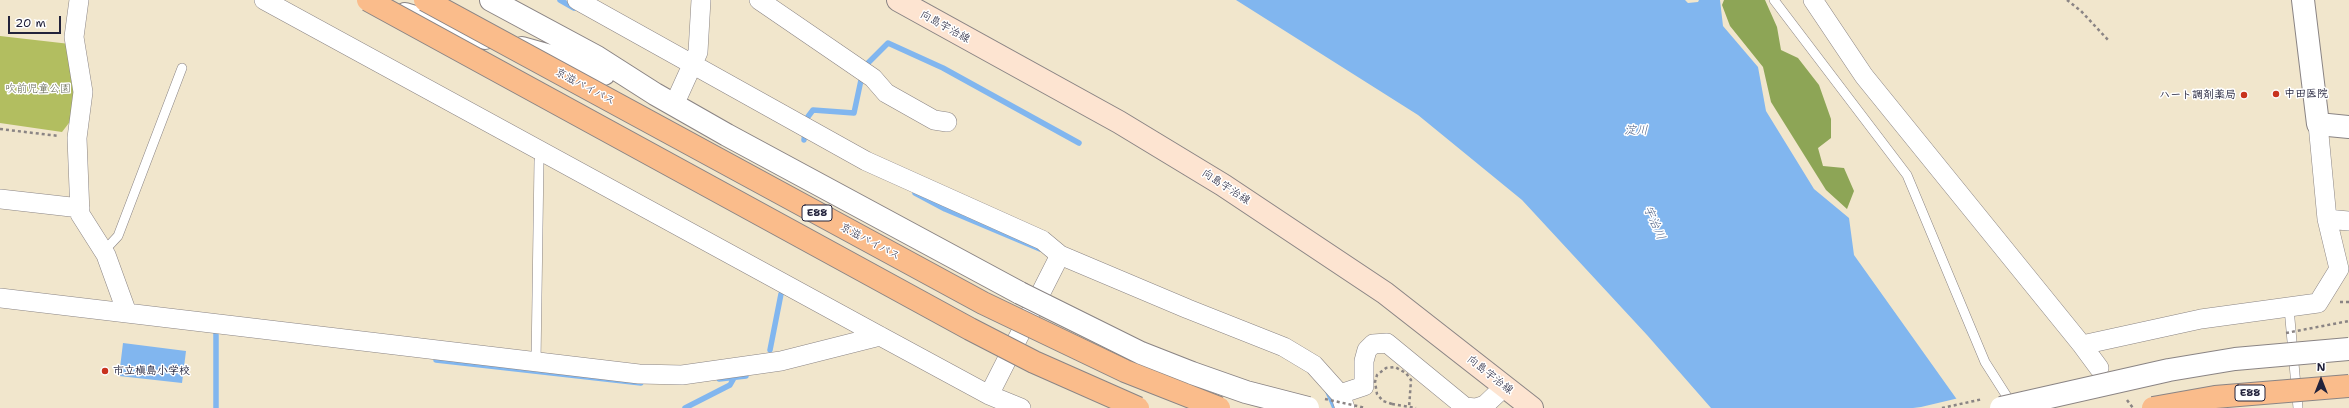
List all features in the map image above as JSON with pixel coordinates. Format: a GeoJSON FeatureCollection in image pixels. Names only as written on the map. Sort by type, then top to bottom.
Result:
{"type":"FeatureCollection","features":[{"type":"Feature","properties":{"kind":"highway","name":"E88"},"geometry":{"type":"LineString","coordinates":[[368,0],[970,329],[1034,362],[1138,408]]}},
{"type":"Feature","properties":{"kind":"highway","name":"京滋バイパス"},"geometry":{"type":"LineString","coordinates":[[424,0],[983,303],[1125,371],[1219,408]]}},
{"type":"Feature","properties":{"kind":"highway","name":"E88"},"geometry":{"type":"LineString","coordinates":[[2152,408],[2215,397],[2349,386]]}},
{"type":"Feature","properties":{"kind":"main road","name":"向島宇治線"},"geometry":{"type":"LineString","coordinates":[[898,0],[1119,122],[1223,185],[1385,293],[1532,408]]}},
{"type":"Feature","properties":{"kind":"street"},"geometry":{"type":"LineString","coordinates":[[79,0],[74,37],[83,92],[77,138],[80,214],[104,251],[127,313]]}},
{"type":"Feature","properties":{"kind":"street"},"geometry":{"type":"LineString","coordinates":[[264,0],[989,395],[1021,408]]}},
{"type":"Feature","properties":{"kind":"street"},"geometry":{"type":"LineString","coordinates":[[359,0],[579,64],[655,94]]}},
{"type":"Feature","properties":{"kind":"street"},"geometry":{"type":"LineString","coordinates":[[491,0],[597,57],[674,105],[1020,293],[1141,353],[1246,392],[1308,408]]}},
{"type":"Feature","properties":{"kind":"street"},"geometry":{"type":"LineString","coordinates":[[577,0],[866,161],[1042,240],[1060,255],[1284,347],[1314,366],[1343,401],[1364,386],[1364,361],[1367,350],[1373,344],[1386,343],[1465,407],[1475,408],[1485,405],[1504,387]]}},
{"type":"Feature","properties":{"kind":"street"},"geometry":{"type":"LineString","coordinates":[[674,105],[698,52],[701,0]]}},
{"type":"Feature","properties":{"kind":"street"},"geometry":{"type":"LineString","coordinates":[[759,0],[873,78],[886,93],[934,120],[947,122]]}},
{"type":"Feature","properties":{"kind":"street"},"geometry":{"type":"LineString","coordinates":[[1813,0],[1864,76],[2099,368]]}},
{"type":"Feature","properties":{"kind":"street"},"geometry":{"type":"LineString","coordinates":[[2082,345],[2201,319],[2318,303],[2339,269],[2327,219],[2318,124],[2303,0]]}},
{"type":"Feature","properties":{"kind":"street"},"geometry":{"type":"LineString","coordinates":[[2318,124],[2349,127]]}},
{"type":"Feature","properties":{"kind":"street"},"geometry":{"type":"LineString","coordinates":[[0,199],[80,208]]}},
{"type":"Feature","properties":{"kind":"street"},"geometry":{"type":"LineString","coordinates":[[2327,219],[2349,221]]}},
{"type":"Feature","properties":{"kind":"street"},"geometry":{"type":"LineString","coordinates":[[989,395],[1060,255]]}},
{"type":"Feature","properties":{"kind":"street"},"geometry":{"type":"LineString","coordinates":[[0,298],[639,374],[682,375],[782,360],[880,336]]}},
{"type":"Feature","properties":{"kind":"street"},"geometry":{"type":"LineString","coordinates":[[2001,408],[2169,370],[2235,359],[2349,349]]}},
{"type":"Feature","properties":{"kind":"lane"},"geometry":{"type":"LineString","coordinates":[[1774,0],[1907,175],[1985,362],[2015,408]]}},
{"type":"Feature","properties":{"kind":"lane"},"geometry":{"type":"LineString","coordinates":[[104,251],[118,236],[182,68]]}},
{"type":"Feature","properties":{"kind":"lane"},"geometry":{"type":"LineString","coordinates":[[536,362],[539,161],[542,152]]}},
{"type":"Feature","properties":{"kind":"lane"},"geometry":{"type":"LineString","coordinates":[[2289,308],[2298,408]]}},
{"type":"Feature","properties":{"kind":"path"},"geometry":{"type":"LineString","coordinates":[[2067,0],[2081,11],[2109,41]]}},
{"type":"Feature","properties":{"kind":"path"},"geometry":{"type":"LineString","coordinates":[[0,129],[77,138]]}},
{"type":"Feature","properties":{"kind":"path"},"geometry":{"type":"LineString","coordinates":[[1409,408],[1410,401],[1411,394],[1412,386],[1410,376],[1400,368],[1386,368],[1377,376],[1375,388],[1377,394],[1383,401],[1392,404],[1408,407],[1416,408]]}},
{"type":"Feature","properties":{"kind":"green space"},"geometry":{"type":"Polygon","coordinates":[[[1724,0],[1765,0],[1777,27],[1781,50],[1798,58],[1819,85],[1831,119],[1831,138],[1818,148],[1823,166],[1844,168],[1854,191],[1847,209],[1826,190],[1771,102],[1763,67],[1730,26],[1722,5],[1724,0]]]}},
{"type":"Feature","properties":{"kind":"green space","name":"吹前児童公園"},"geometry":{"type":"Polygon","coordinates":[[[0,36],[70,44],[77,90],[72,119],[62,132],[0,123],[0,36]]]}},
{"type":"Feature","properties":{"kind":"water","name":"淀川"},"geometry":{"type":"Polygon","coordinates":[[[1236,0],[1685,0],[1688,3],[1698,2],[1699,0],[1720,0],[1723,26],[1758,67],[1766,111],[1814,189],[1849,218],[1854,255],[1963,408],[1711,408],[1647,335],[1522,200],[1418,115],[1236,0]]]}},
{"type":"Feature","properties":{"kind":"water"},"geometry":{"type":"Polygon","coordinates":[[[123,343],[186,351],[182,383],[119,376],[123,343]]]}},
{"type":"Feature","properties":{"kind":"pier"},"geometry":{"type":"Polygon","coordinates":[[[1959,398],[1965,408],[1913,408],[1921,407],[1959,398]]]}},
{"type":"Feature","properties":{"kind":"waterway"},"geometry":{"type":"LineString","coordinates":[[560,0],[574,8]]}},
{"type":"Feature","properties":{"kind":"waterway"},"geometry":{"type":"LineString","coordinates":[[866,65],[888,43],[943,68],[1079,143]]}},
{"type":"Feature","properties":{"kind":"waterway"},"geometry":{"type":"LineString","coordinates":[[804,140],[807,118],[813,110],[854,113],[861,80]]}},
{"type":"Feature","properties":{"kind":"waterway"},"geometry":{"type":"LineString","coordinates":[[915,193],[945,209],[1040,249]]}},
{"type":"Feature","properties":{"kind":"waterway"},"geometry":{"type":"LineString","coordinates":[[770,350],[781,294]]}},
{"type":"Feature","properties":{"kind":"waterway"},"geometry":{"type":"LineString","coordinates":[[216,333],[216,408]]}},
{"type":"Feature","properties":{"kind":"waterway"},"geometry":{"type":"LineString","coordinates":[[436,360],[641,383]]}},
{"type":"Feature","properties":{"kind":"waterway"},"geometry":{"type":"LineString","coordinates":[[719,379],[746,376]]}},
{"type":"Feature","properties":{"kind":"waterway"},"geometry":{"type":"LineString","coordinates":[[685,408],[730,385],[734,378]]}},
{"type":"Feature","properties":{"kind":"waterway"},"geometry":{"type":"LineString","coordinates":[[1328,392],[1335,408]]}},
{"type":"Feature","properties":{"kind":"place","name":"中田医院"},"geometry":{"type":"Point","coordinates":[2276,94]}},
{"type":"Feature","properties":{"kind":"place","name":"ハート調剤薬局"},"geometry":{"type":"Point","coordinates":[2244,95]}},
{"type":"Feature","properties":{"kind":"place","name":"市立槇島小学校"},"geometry":{"type":"Point","coordinates":[105,371]}},
{"type":"Feature","properties":{"kind":"water label","name":"宇治川"},"geometry":{"type":"Point","coordinates":[1654,223]}}]}
